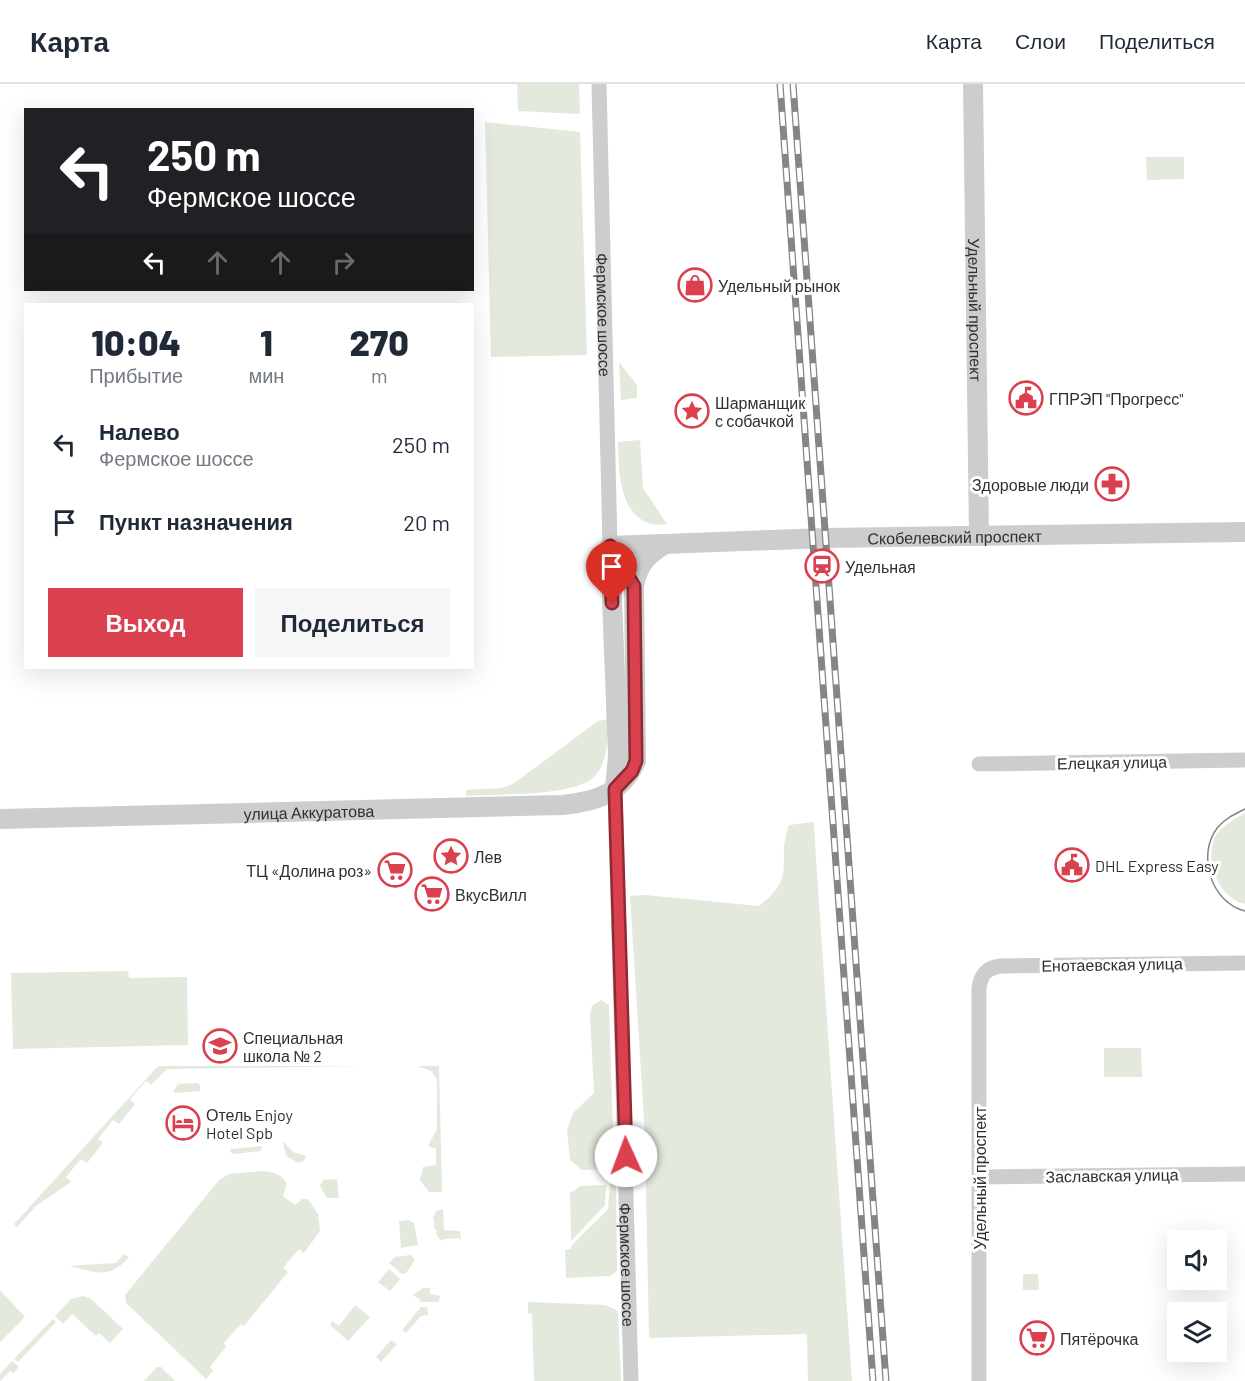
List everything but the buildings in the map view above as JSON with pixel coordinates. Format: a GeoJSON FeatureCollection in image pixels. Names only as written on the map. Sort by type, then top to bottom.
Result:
{"type":"FeatureCollection","features":[{"type":"Feature","properties":{"kind":"street","name":"Фермское шоссе"},"geometry":{"type":"LineString","coordinates":[[599,84],[607,463],[618,756],[615,789],[631,1381]]}},
{"type":"Feature","properties":{"kind":"street","name":"Удельный проспект"},"geometry":{"type":"LineString","coordinates":[[973,84],[979,536]]}},
{"type":"Feature","properties":{"kind":"street","name":"Скобелевский проспект"},"geometry":{"type":"LineString","coordinates":[[610,546],[826,538],[1245,532]]}},
{"type":"Feature","properties":{"kind":"street"},"geometry":{"type":"LineString","coordinates":[[615,789],[632,771],[636,761],[634,586],[636,572],[643,561],[665,544]]}},
{"type":"Feature","properties":{"kind":"street","name":"Фермское шоссе"},"geometry":{"type":"LineString","coordinates":[[610,546],[634,586]]}},
{"type":"Feature","properties":{"kind":"street","name":"Елецкая улица"},"geometry":{"type":"LineString","coordinates":[[979,764],[1245,760]]}},
{"type":"Feature","properties":{"kind":"street","name":"улица Аккуратова"},"geometry":{"type":"LineString","coordinates":[[0,819],[563,805],[602,798],[615,789]]}},
{"type":"Feature","properties":{"kind":"street","name":"Енотаевская улица"},"geometry":{"type":"LineString","coordinates":[[982,975],[992,967],[1000,966],[1245,963]]}},
{"type":"Feature","properties":{"kind":"street","name":"Удельный проспект"},"geometry":{"type":"LineString","coordinates":[[979,1381],[979,988],[982,975]]}},
{"type":"Feature","properties":{"kind":"street","name":"Заславская улица"},"geometry":{"type":"LineString","coordinates":[[979,1177],[1245,1174]]}},
{"type":"Feature","properties":{"kind":"shaded area"},"geometry":{"type":"Polygon","coordinates":[[[517,84],[579,84],[580,114],[518,111],[517,84]]]}},
{"type":"Feature","properties":{"kind":"shaded area"},"geometry":{"type":"Polygon","coordinates":[[[485,122],[580,132],[587,355],[491,357],[485,122]]]}},
{"type":"Feature","properties":{"kind":"shaded area"},"geometry":{"type":"Polygon","coordinates":[[[1146,157],[1184,157],[1184,179],[1147,180],[1146,157]]]}},
{"type":"Feature","properties":{"kind":"shaded area"},"geometry":{"type":"Polygon","coordinates":[[[619,362],[637,385],[637,398],[621,400],[619,362]]]}},
{"type":"Feature","properties":{"kind":"shaded area"},"geometry":{"type":"Polygon","coordinates":[[[640,440],[643,488],[667,524],[650,524],[638,517],[631,509],[622,488],[618,442],[640,440]]]}},
{"type":"Feature","properties":{"kind":"shaded area"},"geometry":{"type":"Polygon","coordinates":[[[608,719],[605,757],[599,771],[584,783],[552,791],[466,796],[466,790],[501,788],[513,784],[598,721],[608,719]]]}},
{"type":"Feature","properties":{"kind":"shaded area"},"geometry":{"type":"Polygon","coordinates":[[[1245,813],[1245,904],[1233,899],[1221,886],[1214,870],[1211,853],[1215,837],[1221,829],[1245,813]]]}},
{"type":"Feature","properties":{"kind":"shaded area"},"geometry":{"type":"Polygon","coordinates":[[[814,822],[852,1381],[808,1381],[807,1334],[649,1338],[645,1135],[630,896],[645,895],[759,906],[779,886],[784,868],[785,838],[789,825],[814,822]]]}},
{"type":"Feature","properties":{"kind":"shaded area"},"geometry":{"type":"Polygon","coordinates":[[[128,971],[129,978],[187,977],[188,1045],[13,1049],[11,973],[128,971]]]}},
{"type":"Feature","properties":{"kind":"shaded area"},"geometry":{"type":"Polygon","coordinates":[[[601,1000],[609,1005],[614,1165],[610,1169],[582,1170],[570,1160],[567,1130],[573,1113],[594,1093],[590,1015],[592,1006],[601,1000]]]}},
{"type":"Feature","properties":{"kind":"shaded area"},"geometry":{"type":"Polygon","coordinates":[[[1104,1048],[1141,1048],[1142,1077],[1104,1077],[1104,1048]]]}},
{"type":"Feature","properties":{"kind":"shaded area"},"geometry":{"type":"Polygon","coordinates":[[[158,1066],[363,1066],[167,1069],[151,1085],[146,1081],[130,1099],[135,1104],[119,1124],[113,1120],[98,1139],[103,1143],[87,1163],[81,1159],[66,1177],[71,1182],[36,1206],[17,1227],[14,1224],[158,1066]]]}},
{"type":"Feature","properties":{"kind":"shaded area"},"geometry":{"type":"Polygon","coordinates":[[[417,1066],[439,1066],[442,1192],[429,1192],[420,1180],[423,1167],[436,1165],[436,1149],[428,1146],[437,1129],[437,1080],[431,1071],[417,1066]]]}},
{"type":"Feature","properties":{"kind":"shaded area"},"geometry":{"type":"Polygon","coordinates":[[[198,1083],[200,1091],[173,1092],[178,1084],[198,1083]]]}},
{"type":"Feature","properties":{"kind":"shaded area"},"geometry":{"type":"Polygon","coordinates":[[[283,1141],[293,1152],[306,1156],[304,1161],[298,1163],[286,1156],[283,1141]]]}},
{"type":"Feature","properties":{"kind":"shaded area"},"geometry":{"type":"Polygon","coordinates":[[[262,1146],[261,1151],[233,1154],[230,1151],[230,1149],[262,1146]]]}},
{"type":"Feature","properties":{"kind":"shaded area"},"geometry":{"type":"Polygon","coordinates":[[[263,1171],[283,1178],[287,1184],[283,1196],[295,1205],[302,1199],[308,1199],[318,1214],[320,1231],[304,1253],[299,1249],[283,1268],[288,1272],[244,1326],[241,1324],[224,1343],[226,1347],[210,1367],[213,1371],[206,1379],[126,1303],[125,1295],[219,1180],[229,1174],[263,1171]]]}},
{"type":"Feature","properties":{"kind":"shaded area"},"geometry":{"type":"Polygon","coordinates":[[[337,1179],[339,1198],[327,1198],[320,1186],[323,1180],[337,1179]]]}},
{"type":"Feature","properties":{"kind":"shaded area"},"geometry":{"type":"Polygon","coordinates":[[[610,1184],[616,1184],[617,1271],[610,1276],[566,1278],[565,1250],[571,1249],[571,1246],[608,1209],[610,1184]]]}},
{"type":"Feature","properties":{"kind":"shaded area"},"geometry":{"type":"Polygon","coordinates":[[[606,1185],[605,1205],[571,1241],[570,1192],[580,1186],[606,1185]]]}},
{"type":"Feature","properties":{"kind":"shaded area"},"geometry":{"type":"Polygon","coordinates":[[[443,1209],[444,1230],[460,1231],[461,1241],[459,1238],[441,1241],[436,1234],[433,1217],[436,1211],[443,1209]]]}},
{"type":"Feature","properties":{"kind":"shaded area"},"geometry":{"type":"Polygon","coordinates":[[[408,1220],[414,1223],[418,1245],[401,1248],[399,1221],[408,1220]]]}},
{"type":"Feature","properties":{"kind":"shaded area"},"geometry":{"type":"Polygon","coordinates":[[[124,1254],[129,1257],[109,1272],[95,1272],[69,1266],[116,1263],[124,1254]]]}},
{"type":"Feature","properties":{"kind":"shaded area"},"geometry":{"type":"Polygon","coordinates":[[[411,1255],[415,1260],[406,1273],[402,1274],[389,1263],[395,1257],[411,1255]]]}},
{"type":"Feature","properties":{"kind":"shaded area"},"geometry":{"type":"Polygon","coordinates":[[[389,1269],[400,1279],[390,1291],[378,1282],[389,1269]]]}},
{"type":"Feature","properties":{"kind":"shaded area"},"geometry":{"type":"Polygon","coordinates":[[[1023,1274],[1038,1274],[1039,1290],[1023,1290],[1023,1274]]]}},
{"type":"Feature","properties":{"kind":"shaded area"},"geometry":{"type":"Polygon","coordinates":[[[423,1288],[430,1288],[430,1294],[440,1296],[439,1302],[419,1302],[421,1300],[413,1295],[423,1288]]]}},
{"type":"Feature","properties":{"kind":"shaded area"},"geometry":{"type":"Polygon","coordinates":[[[0,1290],[25,1317],[0,1342],[0,1290]]]}},
{"type":"Feature","properties":{"kind":"shaded area"},"geometry":{"type":"Polygon","coordinates":[[[83,1296],[90,1298],[123,1329],[110,1343],[99,1333],[96,1336],[72,1314],[63,1324],[55,1316],[71,1299],[83,1296]]]}},
{"type":"Feature","properties":{"kind":"shaded area"},"geometry":{"type":"Polygon","coordinates":[[[528,1302],[605,1305],[618,1311],[621,1381],[534,1381],[532,1314],[528,1313],[528,1302]]]}},
{"type":"Feature","properties":{"kind":"shaded area"},"geometry":{"type":"Polygon","coordinates":[[[355,1305],[370,1317],[348,1341],[330,1325],[332,1321],[339,1326],[355,1305]]]}},
{"type":"Feature","properties":{"kind":"shaded area"},"geometry":{"type":"Polygon","coordinates":[[[421,1307],[427,1307],[428,1315],[421,1316],[406,1333],[402,1330],[421,1307]]]}},
{"type":"Feature","properties":{"kind":"shaded area"},"geometry":{"type":"Polygon","coordinates":[[[53,1319],[56,1322],[18,1362],[14,1359],[53,1319]]]}},
{"type":"Feature","properties":{"kind":"shaded area"},"geometry":{"type":"Polygon","coordinates":[[[391,1340],[397,1344],[381,1362],[376,1357],[391,1340]]]}},
{"type":"Feature","properties":{"kind":"shaded area"},"geometry":{"type":"Polygon","coordinates":[[[12,1361],[19,1367],[13,1373],[10,1371],[0,1381],[0,1374],[12,1361]]]}},
{"type":"Feature","properties":{"kind":"shaded area"},"geometry":{"type":"Polygon","coordinates":[[[157,1367],[161,1367],[175,1381],[144,1381],[157,1367]]]}},
{"type":"Feature","properties":{"kind":"tram line"},"geometry":{"type":"LineString","coordinates":[[1245,809],[1218,827],[1211,838],[1208,850],[1210,876],[1216,888],[1233,906],[1245,911]]}},
{"type":"Feature","properties":{"kind":"railway"},"geometry":{"type":"LineString","coordinates":[[780,84],[873,1381]]}},
{"type":"Feature","properties":{"kind":"railway"},"geometry":{"type":"LineString","coordinates":[[793,84],[886,1381]]}},
{"type":"Feature","properties":{"kind":"place","name":"Удельный рынок"},"geometry":{"type":"Point","coordinates":[695,285]}},
{"type":"Feature","properties":{"kind":"place","name":"ГПРЭП \"Прогресс\""},"geometry":{"type":"Point","coordinates":[1026,398]}},
{"type":"Feature","properties":{"kind":"place","name":"Шарманщик с собачкой"},"geometry":{"type":"Point","coordinates":[692,411]}},
{"type":"Feature","properties":{"kind":"place","name":"Здоровые люди"},"geometry":{"type":"Point","coordinates":[1112,484]}},
{"type":"Feature","properties":{"kind":"place","name":"Удельная"},"geometry":{"type":"Point","coordinates":[822,566]}},
{"type":"Feature","properties":{"kind":"place","name":"Лев"},"geometry":{"type":"Point","coordinates":[451,856]}},
{"type":"Feature","properties":{"kind":"place","name":"DHL Express Easy"},"geometry":{"type":"Point","coordinates":[1072,865]}},
{"type":"Feature","properties":{"kind":"place","name":"ТЦ «Долина роз»"},"geometry":{"type":"Point","coordinates":[395,870]}},
{"type":"Feature","properties":{"kind":"place","name":"ВкусВилл"},"geometry":{"type":"Point","coordinates":[432,894]}},
{"type":"Feature","properties":{"kind":"place","name":"Специальная школа № 2"},"geometry":{"type":"Point","coordinates":[220,1046]}},
{"type":"Feature","properties":{"kind":"place","name":"Отель Enjoy Hotel Spb"},"geometry":{"type":"Point","coordinates":[183,1123]}},
{"type":"Feature","properties":{"kind":"place","name":"Пятёрочка"},"geometry":{"type":"Point","coordinates":[1037,1338]}},
{"type":"Feature","properties":{"kind":"route"},"geometry":{"type":"LineString","coordinates":[[612,603],[610,546],[634,586],[636,761],[632,771],[615,789],[626,1156]]}}]}
